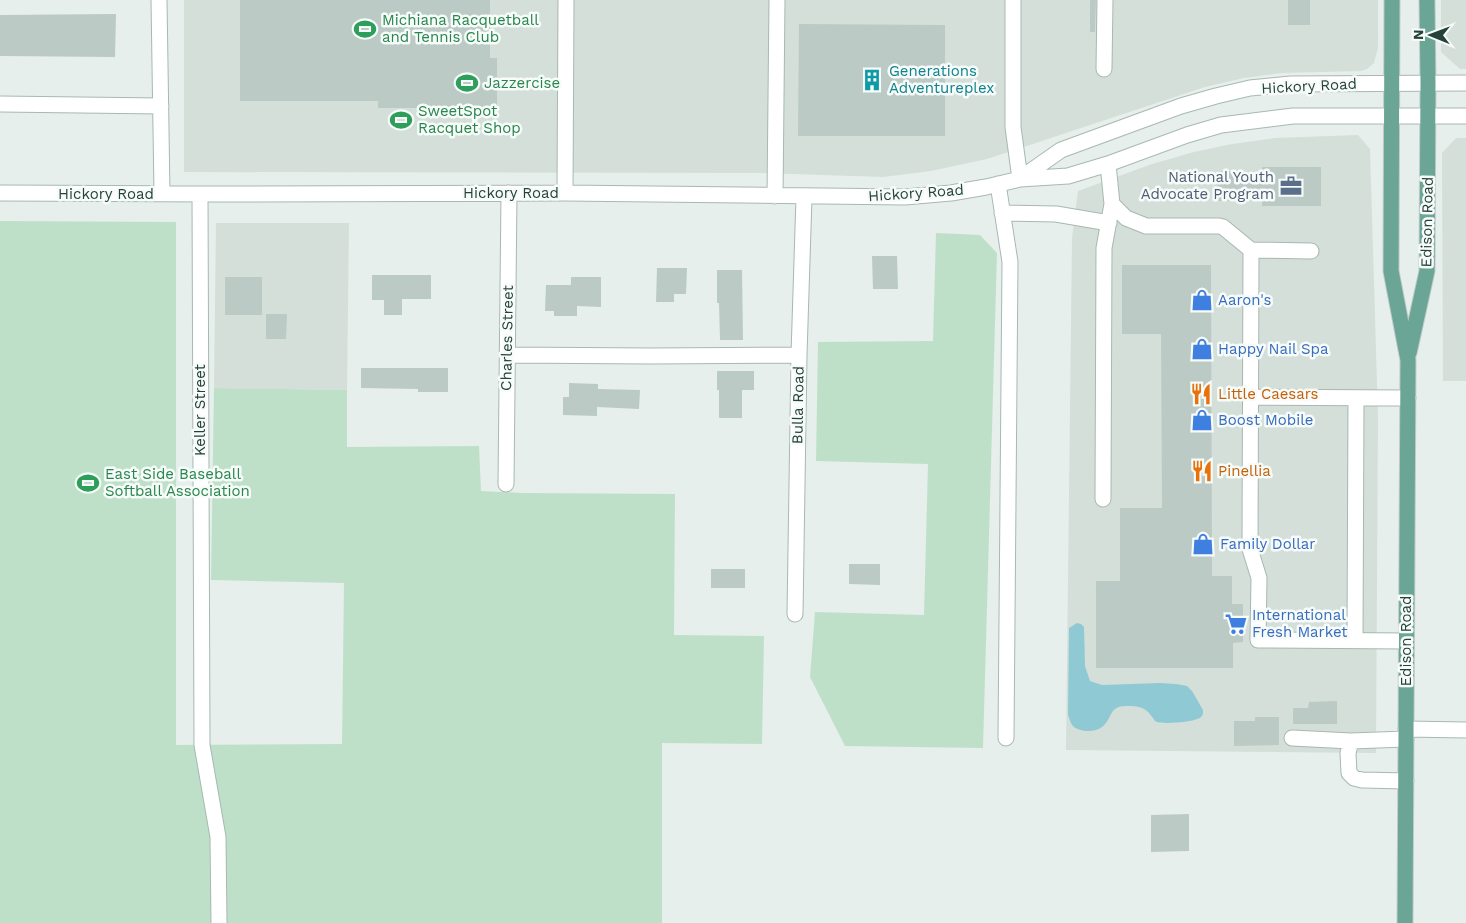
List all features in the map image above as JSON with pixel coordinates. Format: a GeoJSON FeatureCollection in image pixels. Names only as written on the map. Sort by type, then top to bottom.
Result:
{"type":"FeatureCollection","features":[{"type":"Feature","properties":{"kind":"main road","name":"Edison Road"},"geometry":{"type":"LineString","coordinates":[[1392,0],[1392,271],[1408,360],[1405,923]]}},
{"type":"Feature","properties":{"kind":"main road","name":"Edison Road"},"geometry":{"type":"LineString","coordinates":[[1408,360],[1427,271],[1428,0]]}},
{"type":"Feature","properties":{"kind":"street"},"geometry":{"type":"LineString","coordinates":[[159,0],[162,194]]}},
{"type":"Feature","properties":{"kind":"street"},"geometry":{"type":"LineString","coordinates":[[565,193],[566,0]]}},
{"type":"Feature","properties":{"kind":"street"},"geometry":{"type":"LineString","coordinates":[[776,0],[776,196]]}},
{"type":"Feature","properties":{"kind":"street"},"geometry":{"type":"LineString","coordinates":[[1013,0],[1013,127],[1020,179]]}},
{"type":"Feature","properties":{"kind":"street"},"geometry":{"type":"LineString","coordinates":[[1104,69],[1105,0]]}},
{"type":"Feature","properties":{"kind":"street","name":"Hickory Road"},"geometry":{"type":"LineString","coordinates":[[1020,179],[1061,150],[1181,106],[1250,88],[1291,84],[1466,83]]}},
{"type":"Feature","properties":{"kind":"street"},"geometry":{"type":"LineString","coordinates":[[0,104],[161,106]]}},
{"type":"Feature","properties":{"kind":"street","name":"Hickory Road"},"geometry":{"type":"LineString","coordinates":[[0,193],[565,193],[904,197],[951,193],[1020,179],[1068,176],[1221,125],[1293,116],[1466,116]]}},
{"type":"Feature","properties":{"kind":"street"},"geometry":{"type":"LineString","coordinates":[[1103,499],[1104,248],[1112,204],[1108,164]]}},
{"type":"Feature","properties":{"kind":"street"},"geometry":{"type":"LineString","coordinates":[[998,184],[1010,262],[1006,738]]}},
{"type":"Feature","properties":{"kind":"street","name":"Charles Street"},"geometry":{"type":"LineString","coordinates":[[506,484],[509,193]]}},
{"type":"Feature","properties":{"kind":"street","name":"Keller Street"},"geometry":{"type":"LineString","coordinates":[[200,194],[202,745],[218,837],[219,923]]}},
{"type":"Feature","properties":{"kind":"street","name":"Bulla Road"},"geometry":{"type":"LineString","coordinates":[[794,614],[804,197]]}},
{"type":"Feature","properties":{"kind":"street"},"geometry":{"type":"LineString","coordinates":[[1112,204],[1126,218],[1146,226],[1216,226],[1223,228],[1251,250],[1311,251]]}},
{"type":"Feature","properties":{"kind":"street"},"geometry":{"type":"LineString","coordinates":[[1002,213],[1056,214],[1109,223]]}},
{"type":"Feature","properties":{"kind":"street"},"geometry":{"type":"LineString","coordinates":[[1251,250],[1250,549],[1259,578],[1258,640],[1406,641]]}},
{"type":"Feature","properties":{"kind":"street"},"geometry":{"type":"LineString","coordinates":[[507,355],[799,355]]}},
{"type":"Feature","properties":{"kind":"street"},"geometry":{"type":"LineString","coordinates":[[1250,397],[1408,398]]}},
{"type":"Feature","properties":{"kind":"street"},"geometry":{"type":"LineString","coordinates":[[1355,640],[1356,398]]}},
{"type":"Feature","properties":{"kind":"street"},"geometry":{"type":"LineString","coordinates":[[1292,738],[1351,741],[1406,734],[1466,730]]}},
{"type":"Feature","properties":{"kind":"street"},"geometry":{"type":"LineString","coordinates":[[1351,741],[1348,753],[1349,773],[1354,778],[1362,780],[1406,781]]}},
{"type":"Feature","properties":{"kind":"shaded area"},"geometry":{"type":"Polygon","coordinates":[[[184,0],[1378,0],[1378,48],[1374,63],[1361,71],[1281,73],[1244,78],[1205,87],[987,159],[931,171],[883,177],[759,173],[184,172],[184,0]]]}},
{"type":"Feature","properties":{"kind":"shaded area"},"geometry":{"type":"Polygon","coordinates":[[[1441,0],[1466,0],[1466,69],[1460,69],[1441,52],[1441,0]]]}},
{"type":"Feature","properties":{"kind":"shaded area"},"geometry":{"type":"Polygon","coordinates":[[[1358,135],[1370,149],[1378,417],[1376,753],[1066,750],[1072,238],[1078,191],[1152,164],[1232,144],[1275,138],[1358,135]]]}},
{"type":"Feature","properties":{"kind":"shaded area"},"geometry":{"type":"Polygon","coordinates":[[[1456,138],[1466,138],[1466,381],[1443,381],[1442,153],[1456,138]]]}},
{"type":"Feature","properties":{"kind":"shaded area"},"geometry":{"type":"Polygon","coordinates":[[[216,223],[349,223],[347,390],[214,388],[216,223]]]}},
{"type":"Feature","properties":{"kind":"green space","name":"East Side Baseball Softball Association"},"geometry":{"type":"Polygon","coordinates":[[[0,221],[176,222],[176,745],[342,744],[344,583],[211,580],[214,388],[347,390],[347,447],[479,446],[481,491],[675,494],[674,635],[764,636],[762,744],[662,743],[662,923],[0,923],[0,221]]]}},
{"type":"Feature","properties":{"kind":"green space"},"geometry":{"type":"Polygon","coordinates":[[[936,233],[980,235],[997,253],[983,748],[845,746],[810,677],[815,612],[924,615],[928,464],[816,461],[818,342],[933,341],[936,233]]]}},
{"type":"Feature","properties":{"kind":"water"},"geometry":{"type":"Polygon","coordinates":[[[1077,623],[1084,627],[1085,666],[1090,681],[1102,685],[1160,683],[1187,686],[1203,710],[1201,717],[1183,722],[1158,722],[1143,709],[1135,706],[1126,706],[1116,708],[1105,724],[1099,729],[1083,731],[1073,726],[1068,715],[1069,628],[1077,623]]]}},
{"type":"Feature","properties":{"kind":"building","name":"Michiana Racquetball and Tennis Club"},"geometry":{"type":"Polygon","coordinates":[[[240,0],[490,0],[490,58],[497,58],[497,108],[378,108],[378,101],[240,101],[240,0]]]}},
{"type":"Feature","properties":{"kind":"building"},"geometry":{"type":"Polygon","coordinates":[[[1090,0],[1096,0],[1095,32],[1090,32],[1090,0]]]}},
{"type":"Feature","properties":{"kind":"building"},"geometry":{"type":"Polygon","coordinates":[[[1288,0],[1310,0],[1310,25],[1288,25],[1288,0]]]}},
{"type":"Feature","properties":{"kind":"building"},"geometry":{"type":"Polygon","coordinates":[[[116,14],[115,57],[0,56],[0,15],[116,14]]]}},
{"type":"Feature","properties":{"kind":"building","name":"Generations Adventureplex"},"geometry":{"type":"Polygon","coordinates":[[[799,24],[945,25],[945,136],[798,136],[799,24]]]}},
{"type":"Feature","properties":{"kind":"building","name":"National Youth Advocate Program"},"geometry":{"type":"Polygon","coordinates":[[[1262,167],[1321,167],[1321,206],[1262,206],[1262,201],[1217,201],[1218,171],[1262,172],[1262,167]]]}},
{"type":"Feature","properties":{"kind":"building"},"geometry":{"type":"Polygon","coordinates":[[[872,256],[897,256],[898,289],[873,289],[872,256]]]}},
{"type":"Feature","properties":{"kind":"building"},"geometry":{"type":"Polygon","coordinates":[[[1122,265],[1211,265],[1212,576],[1232,576],[1232,604],[1243,604],[1243,642],[1233,643],[1233,668],[1096,668],[1096,581],[1120,581],[1120,508],[1162,508],[1161,334],[1122,334],[1122,265]]]}},
{"type":"Feature","properties":{"kind":"building"},"geometry":{"type":"Polygon","coordinates":[[[657,268],[687,268],[686,294],[674,294],[674,302],[656,302],[657,268]]]}},
{"type":"Feature","properties":{"kind":"building"},"geometry":{"type":"Polygon","coordinates":[[[717,270],[742,270],[743,340],[720,340],[717,270]]]}},
{"type":"Feature","properties":{"kind":"building"},"geometry":{"type":"Polygon","coordinates":[[[372,275],[431,275],[431,299],[402,299],[402,315],[384,315],[384,300],[372,300],[372,275]]]}},
{"type":"Feature","properties":{"kind":"building"},"geometry":{"type":"Polygon","coordinates":[[[225,277],[262,277],[262,315],[225,315],[225,277]]]}},
{"type":"Feature","properties":{"kind":"building"},"geometry":{"type":"Polygon","coordinates":[[[571,277],[601,277],[601,307],[577,306],[577,316],[554,316],[554,311],[545,311],[546,285],[571,285],[571,277]]]}},
{"type":"Feature","properties":{"kind":"building"},"geometry":{"type":"Polygon","coordinates":[[[266,314],[287,314],[286,339],[266,339],[266,314]]]}},
{"type":"Feature","properties":{"kind":"building"},"geometry":{"type":"Polygon","coordinates":[[[361,368],[448,368],[448,392],[418,392],[418,389],[361,388],[361,368]]]}},
{"type":"Feature","properties":{"kind":"building"},"geometry":{"type":"Polygon","coordinates":[[[717,371],[754,371],[754,390],[742,390],[742,418],[719,418],[717,371]]]}},
{"type":"Feature","properties":{"kind":"building"},"geometry":{"type":"Polygon","coordinates":[[[569,383],[598,384],[598,389],[640,390],[639,409],[597,407],[597,416],[563,415],[563,397],[569,397],[569,383]]]}},
{"type":"Feature","properties":{"kind":"building"},"geometry":{"type":"Polygon","coordinates":[[[849,564],[880,564],[880,585],[849,584],[849,564]]]}},
{"type":"Feature","properties":{"kind":"building"},"geometry":{"type":"Polygon","coordinates":[[[711,569],[745,569],[745,588],[711,588],[711,569]]]}},
{"type":"Feature","properties":{"kind":"building"},"geometry":{"type":"Polygon","coordinates":[[[1337,701],[1337,724],[1293,724],[1293,708],[1308,708],[1309,702],[1337,701]]]}},
{"type":"Feature","properties":{"kind":"building"},"geometry":{"type":"Polygon","coordinates":[[[1255,717],[1279,717],[1279,745],[1234,746],[1234,721],[1255,721],[1255,717]]]}},
{"type":"Feature","properties":{"kind":"building"},"geometry":{"type":"Polygon","coordinates":[[[1189,814],[1189,851],[1151,852],[1151,815],[1189,814]]]}},
{"type":"Feature","properties":{"kind":"place","name":"Michiana Racquetball and Tennis Club"},"geometry":{"type":"Point","coordinates":[365,29]}},
{"type":"Feature","properties":{"kind":"place","name":"Generations Adventureplex"},"geometry":{"type":"Point","coordinates":[872,80]}},
{"type":"Feature","properties":{"kind":"place","name":"Jazzercise"},"geometry":{"type":"Point","coordinates":[467,83]}},
{"type":"Feature","properties":{"kind":"place","name":"SweetSpot Racquet Shop"},"geometry":{"type":"Point","coordinates":[401,120]}},
{"type":"Feature","properties":{"kind":"place","name":"National Youth Advocate Program"},"geometry":{"type":"Point","coordinates":[1291,186]}},
{"type":"Feature","properties":{"kind":"place","name":"Aaron's"},"geometry":{"type":"Point","coordinates":[1202,300]}},
{"type":"Feature","properties":{"kind":"place","name":"Happy Nail Spa"},"geometry":{"type":"Point","coordinates":[1202,349]}},
{"type":"Feature","properties":{"kind":"place","name":"Little Caesars"},"geometry":{"type":"Point","coordinates":[1201,394]}},
{"type":"Feature","properties":{"kind":"place","name":"Boost Mobile"},"geometry":{"type":"Point","coordinates":[1202,420]}},
{"type":"Feature","properties":{"kind":"place","name":"Pinellia"},"geometry":{"type":"Point","coordinates":[1202,471]}},
{"type":"Feature","properties":{"kind":"place","name":"East Side Baseball Softball Association"},"geometry":{"type":"Point","coordinates":[88,483]}},
{"type":"Feature","properties":{"kind":"place","name":"Family Dollar"},"geometry":{"type":"Point","coordinates":[1203,544]}},
{"type":"Feature","properties":{"kind":"place","name":"International Fresh Market"},"geometry":{"type":"Point","coordinates":[1236,624]}}]}
